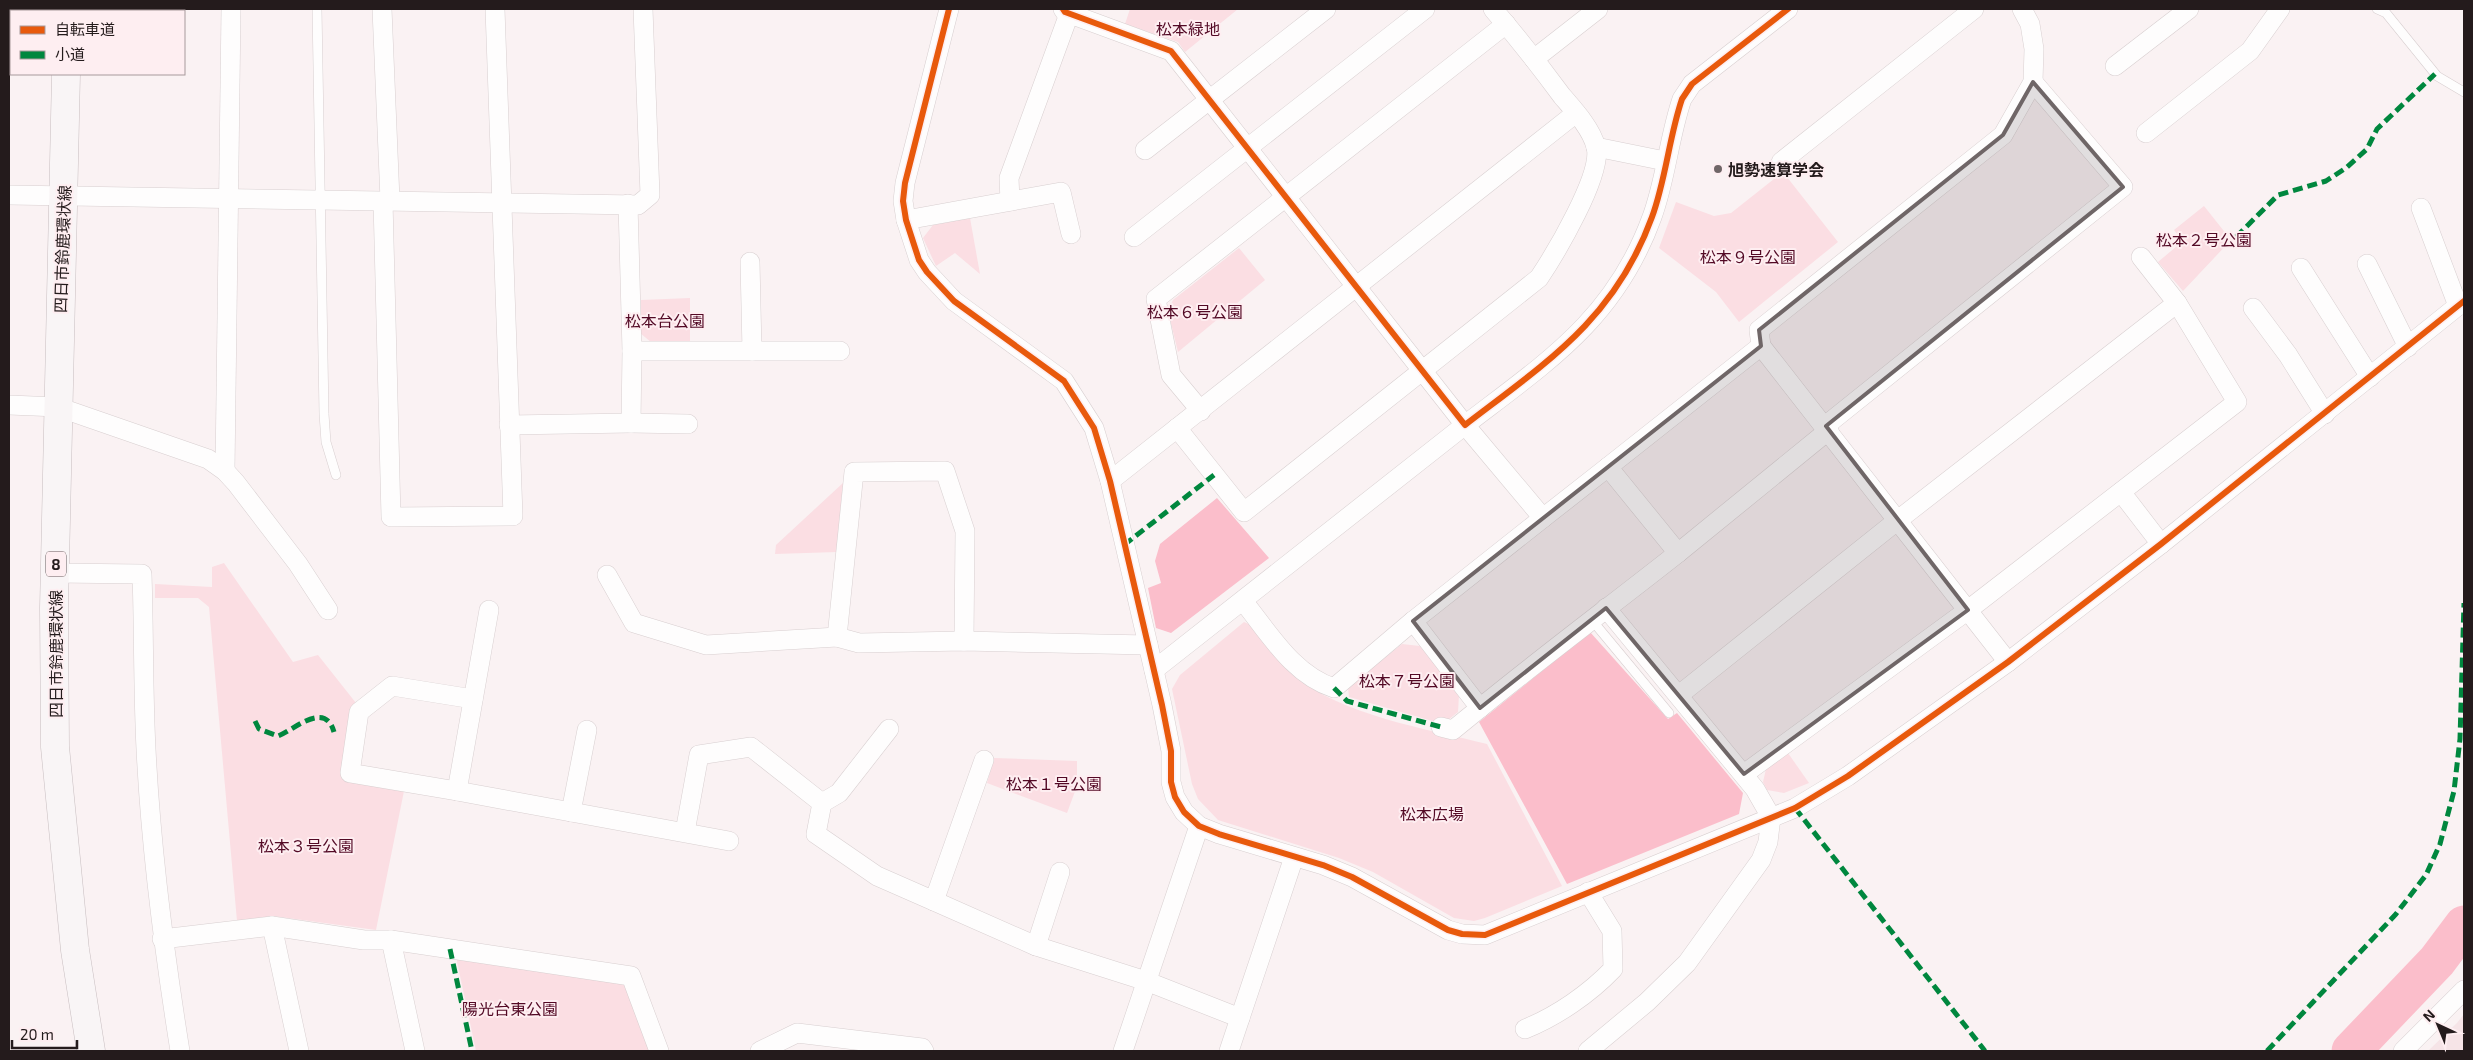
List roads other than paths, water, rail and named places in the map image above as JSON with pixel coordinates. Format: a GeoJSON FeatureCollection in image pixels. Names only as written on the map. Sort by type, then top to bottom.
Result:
{"type":"FeatureCollection","features":[{"type":"Feature","properties":{"kind":"main road","name":"四日市鈴鹿環状線"},"geometry":{"type":"LineString","coordinates":[[66,75],[54,608],[55,747],[75,950],[92,1051]]}},
{"type":"Feature","properties":{"kind":"street"},"geometry":{"type":"LineString","coordinates":[[225,471],[231,9]]}},
{"type":"Feature","properties":{"kind":"street"},"geometry":{"type":"LineString","coordinates":[[382,9],[387,200],[391,517],[513,516],[495,9]]}},
{"type":"Feature","properties":{"kind":"street"},"geometry":{"type":"LineString","coordinates":[[9,195],[638,205],[650,195],[643,9]]}},
{"type":"Feature","properties":{"kind":"street"},"geometry":{"type":"LineString","coordinates":[[949,9],[905,183],[903,201],[906,220],[920,260],[931,277],[954,301],[1064,382],[1094,428],[1110,481],[1154,670],[1171,751],[1171,782],[1175,797],[1184,812],[1200,826],[1243,843],[1294,857],[1352,878],[1433,924],[1462,934],[1485,935],[1795,808],[1848,776],[2008,662],[2161,544],[2461,304],[2421,208]]}},
{"type":"Feature","properties":{"kind":"street"},"geometry":{"type":"LineString","coordinates":[[1145,150],[1209,98],[1326,9]]}},
{"type":"Feature","properties":{"kind":"street"},"geometry":{"type":"LineString","coordinates":[[1134,237],[1425,9]]}},
{"type":"Feature","properties":{"kind":"street"},"geometry":{"type":"LineString","coordinates":[[1177,428],[1244,512],[1539,278],[1550,262],[1590,185],[1596,147],[1576,113],[1493,9]]}},
{"type":"Feature","properties":{"kind":"street"},"geometry":{"type":"LineString","coordinates":[[1534,59],[1598,9]]}},
{"type":"Feature","properties":{"kind":"street"},"geometry":{"type":"LineString","coordinates":[[1154,670],[1560,352],[1616,290],[1629,269],[1652,216],[1682,99],[1692,84],[1788,9]]}},
{"type":"Feature","properties":{"kind":"street"},"geometry":{"type":"LineString","coordinates":[[1781,162],[1974,9]]}},
{"type":"Feature","properties":{"kind":"street"},"geometry":{"type":"LineString","coordinates":[[2008,662],[1827,428],[1761,346],[1758,330],[2004,135],[2033,82],[2034,49],[2030,24],[2022,9]]}},
{"type":"Feature","properties":{"kind":"street"},"geometry":{"type":"LineString","coordinates":[[2115,66],[2189,9]]}},
{"type":"Feature","properties":{"kind":"street"},"geometry":{"type":"LineString","coordinates":[[2146,133],[2250,51],[2280,9]]}},
{"type":"Feature","properties":{"kind":"street"},"geometry":{"type":"LineString","coordinates":[[1010,201],[1009,178],[1066,11],[1171,51],[1357,285],[1465,425],[1542,518]]}},
{"type":"Feature","properties":{"kind":"street"},"geometry":{"type":"LineString","coordinates":[[1201,411],[1171,375],[1156,299],[1506,24]]}},
{"type":"Feature","properties":{"kind":"street"},"geometry":{"type":"LineString","coordinates":[[1441,727],[1453,730],[1678,552],[1827,428],[2123,188],[2033,82]]}},
{"type":"Feature","properties":{"kind":"street"},"geometry":{"type":"LineString","coordinates":[[1110,481],[1576,113]]}},
{"type":"Feature","properties":{"kind":"street"},"geometry":{"type":"LineString","coordinates":[[1596,147],[1666,161]]}},
{"type":"Feature","properties":{"kind":"street"},"geometry":{"type":"LineString","coordinates":[[906,220],[1061,192],[1072,234]]}},
{"type":"Feature","properties":{"kind":"street"},"geometry":{"type":"LineString","coordinates":[[628,204],[632,351],[631,423]]}},
{"type":"Feature","properties":{"kind":"street"},"geometry":{"type":"LineString","coordinates":[[1744,774],[1968,610],[2237,402],[2178,303],[2141,257]]}},
{"type":"Feature","properties":{"kind":"street"},"geometry":{"type":"LineString","coordinates":[[750,262],[752,351]]}},
{"type":"Feature","properties":{"kind":"street"},"geometry":{"type":"LineString","coordinates":[[2367,264],[2408,347]]}},
{"type":"Feature","properties":{"kind":"street"},"geometry":{"type":"LineString","coordinates":[[2301,268],[2370,377]]}},
{"type":"Feature","properties":{"kind":"street"},"geometry":{"type":"LineString","coordinates":[[1679,695],[1898,520],[2178,303]]}},
{"type":"Feature","properties":{"kind":"street"},"geometry":{"type":"LineString","coordinates":[[2253,308],[2292,362],[2325,414]]}},
{"type":"Feature","properties":{"kind":"street"},"geometry":{"type":"LineString","coordinates":[[1243,601],[1296,667],[1319,684],[1334,688],[1413,621],[1761,346]]}},
{"type":"Feature","properties":{"kind":"street"},"geometry":{"type":"LineString","coordinates":[[632,351],[840,350]]}},
{"type":"Feature","properties":{"kind":"street"},"geometry":{"type":"LineString","coordinates":[[9,405],[58,407],[208,459],[225,471],[298,564],[328,610]]}},
{"type":"Feature","properties":{"kind":"street"},"geometry":{"type":"LineString","coordinates":[[509,425],[688,424]]}},
{"type":"Feature","properties":{"kind":"street"},"geometry":{"type":"LineString","coordinates":[[1608,467],[1678,552]]}},
{"type":"Feature","properties":{"kind":"street"},"geometry":{"type":"LineString","coordinates":[[837,637],[854,472],[945,471],[965,531],[964,641]]}},
{"type":"Feature","properties":{"kind":"street"},"geometry":{"type":"LineString","coordinates":[[2121,492],[2161,544]]}},
{"type":"Feature","properties":{"kind":"street"},"geometry":{"type":"LineString","coordinates":[[56,573],[142,574],[146,749],[162,939],[180,1051]]}},
{"type":"Feature","properties":{"kind":"street"},"geometry":{"type":"LineString","coordinates":[[607,575],[634,623],[706,645],[837,637],[859,643],[964,641],[1148,645]]}},
{"type":"Feature","properties":{"kind":"street"},"geometry":{"type":"LineString","coordinates":[[457,791],[489,610]]}},
{"type":"Feature","properties":{"kind":"street"},"geometry":{"type":"LineString","coordinates":[[1588,1051],[1647,1002],[1687,963],[1761,860],[1768,842],[1771,817],[1744,774],[1679,695],[1599,613]]}},
{"type":"Feature","properties":{"kind":"street"},"geometry":{"type":"LineString","coordinates":[[1413,621],[1480,708]]}},
{"type":"Feature","properties":{"kind":"street"},"geometry":{"type":"LineString","coordinates":[[473,699],[392,686],[359,712],[350,773],[729,841]]}},
{"type":"Feature","properties":{"kind":"street"},"geometry":{"type":"LineString","coordinates":[[822,802],[839,793],[889,729]]}},
{"type":"Feature","properties":{"kind":"street"},"geometry":{"type":"LineString","coordinates":[[571,812],[587,730]]}},
{"type":"Feature","properties":{"kind":"street"},"geometry":{"type":"LineString","coordinates":[[685,832],[699,756],[751,748],[822,802]]}},
{"type":"Feature","properties":{"kind":"street"},"geometry":{"type":"LineString","coordinates":[[934,901],[984,760]]}},
{"type":"Feature","properties":{"kind":"street"},"geometry":{"type":"LineString","coordinates":[[822,802],[816,834],[877,876],[1036,946],[1146,981],[1240,1018]]}},
{"type":"Feature","properties":{"kind":"street"},"geometry":{"type":"LineString","coordinates":[[1123,1051],[1200,826]]}},
{"type":"Feature","properties":{"kind":"street"},"geometry":{"type":"LineString","coordinates":[[1229,1051],[1294,857]]}},
{"type":"Feature","properties":{"kind":"street"},"geometry":{"type":"LineString","coordinates":[[1036,946],[1060,872]]}},
{"type":"Feature","properties":{"kind":"street"},"geometry":{"type":"LineString","coordinates":[[1525,1029],[1551,1016],[1599,984],[1613,969],[1612,931],[1588,892]]}},
{"type":"Feature","properties":{"kind":"street"},"geometry":{"type":"LineString","coordinates":[[162,939],[272,926],[364,940],[391,940],[631,976],[659,1051]]}},
{"type":"Feature","properties":{"kind":"street"},"geometry":{"type":"LineString","coordinates":[[272,926],[298,1051]]}},
{"type":"Feature","properties":{"kind":"street"},"geometry":{"type":"LineString","coordinates":[[391,940],[415,1051]]}},
{"type":"Feature","properties":{"kind":"street"},"geometry":{"type":"LineString","coordinates":[[2403,1051],[2464,990]]}},
{"type":"Feature","properties":{"kind":"street"},"geometry":{"type":"LineString","coordinates":[[760,1051],[797,1033],[922,1048],[924,1051]]}},
{"type":"Feature","properties":{"kind":"lane"},"geometry":{"type":"LineString","coordinates":[[317,9],[324,414],[326,442],[336,475]]}},
{"type":"Feature","properties":{"kind":"lane"},"geometry":{"type":"LineString","coordinates":[[2377,9],[2386,13],[2436,76],[2464,92]]}},
{"type":"Feature","properties":{"kind":"lane"},"geometry":{"type":"LineString","coordinates":[[1599,613],[1669,712]]}},
{"type":"Feature","properties":{"kind":"waterway"},"geometry":{"type":"LineString","coordinates":[[2351,1051],[2437,961],[2464,925]]}},
{"type":"Feature","properties":{"kind":"place","name":"旭勢速算学会"},"geometry":{"type":"Point","coordinates":[1718,169]}},
{"type":"Feature","properties":{"kind":"park label","name":"松本緑地"},"geometry":{"type":"Point","coordinates":[1188,28]}},
{"type":"Feature","properties":{"kind":"park label","name":"松本２号公園"},"geometry":{"type":"Point","coordinates":[2204,239]}},
{"type":"Feature","properties":{"kind":"park label","name":"松本９号公園"},"geometry":{"type":"Point","coordinates":[1748,256]}},
{"type":"Feature","properties":{"kind":"park label","name":"松本６号公園"},"geometry":{"type":"Point","coordinates":[1195,311]}},
{"type":"Feature","properties":{"kind":"park label","name":"松本台公園"},"geometry":{"type":"Point","coordinates":[665,320]}},
{"type":"Feature","properties":{"kind":"park label","name":"松本７号公園"},"geometry":{"type":"Point","coordinates":[1407,680]}},
{"type":"Feature","properties":{"kind":"park label","name":"松本１号公園"},"geometry":{"type":"Point","coordinates":[1054,783]}},
{"type":"Feature","properties":{"kind":"park label","name":"松本広場"},"geometry":{"type":"Point","coordinates":[1432,813]}},
{"type":"Feature","properties":{"kind":"park label","name":"松本３号公園"},"geometry":{"type":"Point","coordinates":[306,845]}},
{"type":"Feature","properties":{"kind":"park label","name":"陽光台東公園"},"geometry":{"type":"Point","coordinates":[510,1008]}}]}
